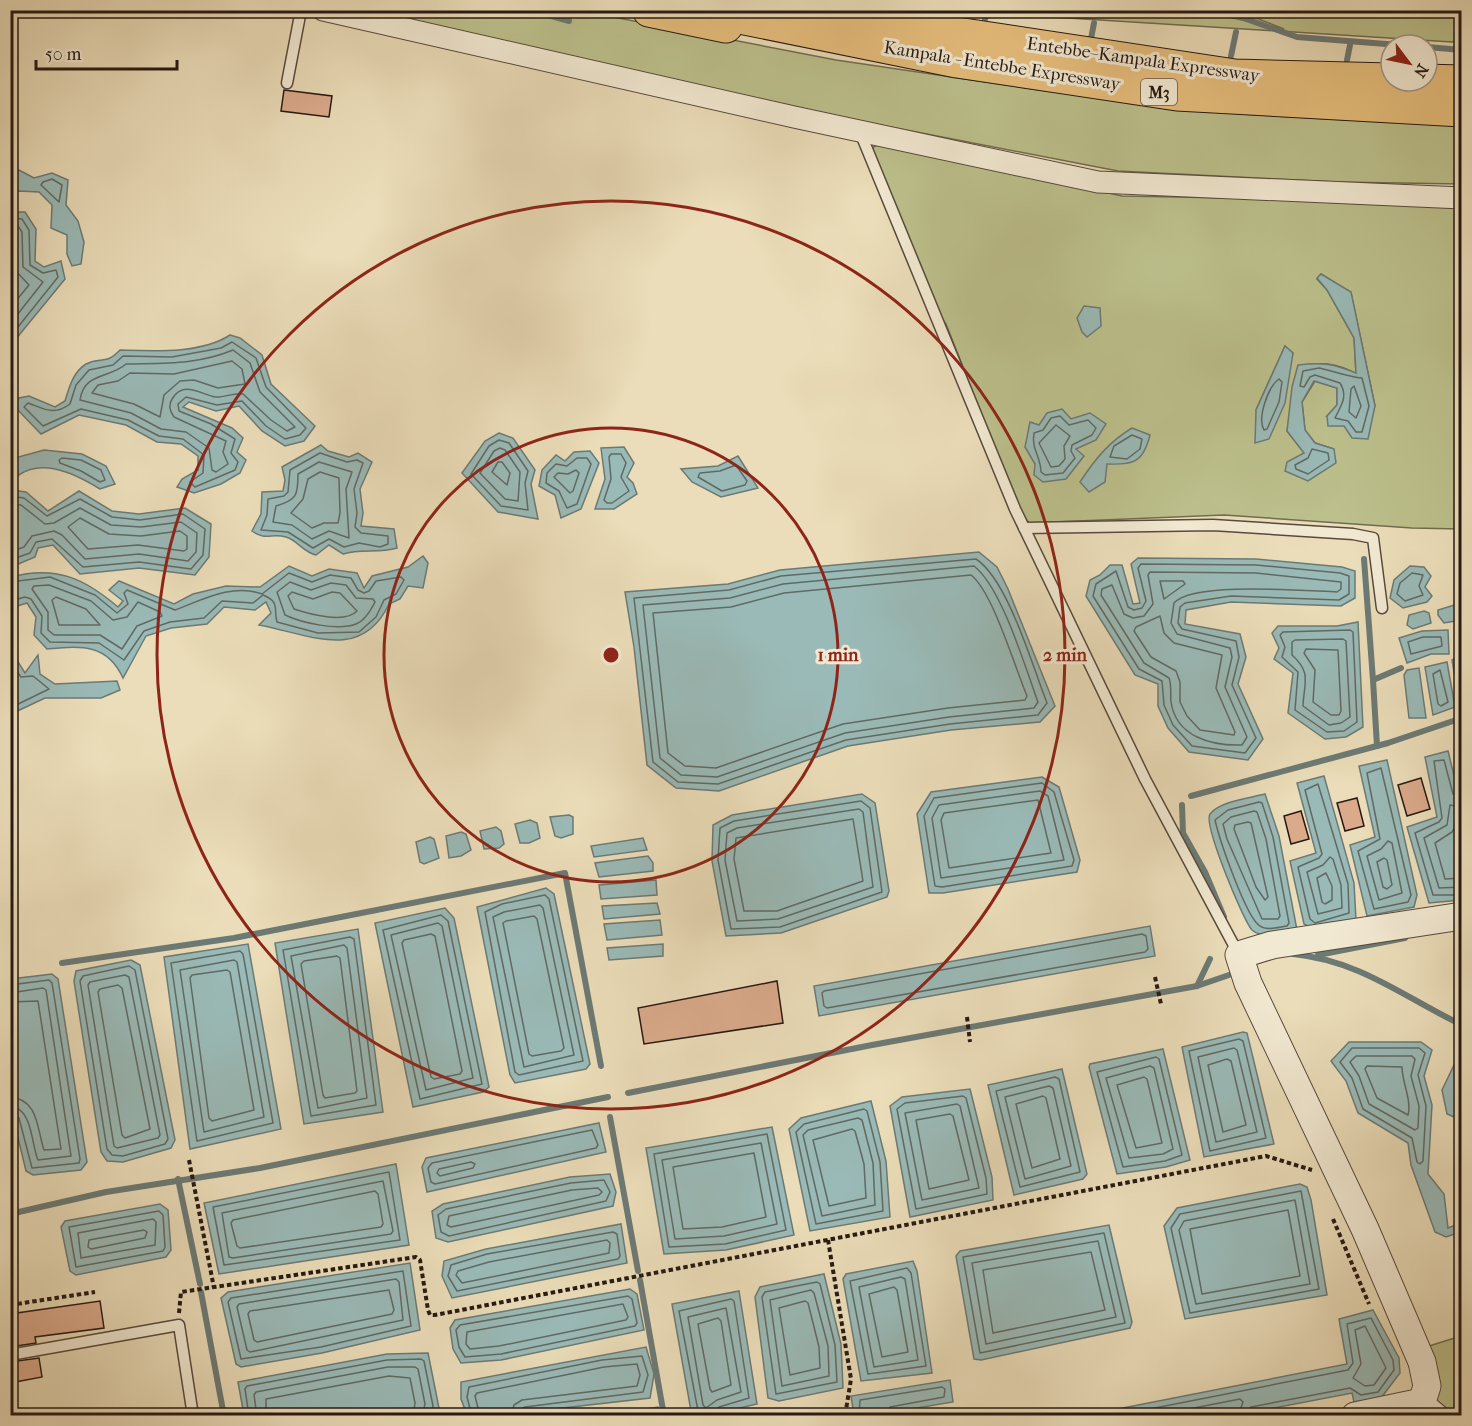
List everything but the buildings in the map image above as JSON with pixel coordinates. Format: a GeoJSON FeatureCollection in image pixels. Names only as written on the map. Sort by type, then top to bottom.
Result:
{"type":"FeatureCollection","features":[{"type":"Feature","properties":{"kind":"highway"},"geometry":{"type":"LineString","coordinates":[[648,10],[736,28],[760,24]]}},
{"type":"Feature","properties":{"kind":"highway","name":"M3"},"geometry":{"type":"LineString","coordinates":[[705,10],[760,24]]}},
{"type":"Feature","properties":{"kind":"highway","name":"Entebbe–Kampala Expressway"},"geometry":{"type":"LineString","coordinates":[[825,10],[937,31],[1235,76],[1379,80]]}},
{"type":"Feature","properties":{"kind":"highway","name":"Kampala - Entebbe Expressway"},"geometry":{"type":"LineString","coordinates":[[760,24],[978,65],[1177,94],[1461,110]]}},
{"type":"Feature","properties":{"kind":"highway"},"geometry":{"type":"LineString","coordinates":[[1439,81],[1461,82]]}},
{"type":"Feature","properties":{"kind":"street"},"geometry":{"type":"LineString","coordinates":[[323,10],[860,132],[1098,182],[1461,198]]}},
{"type":"Feature","properties":{"kind":"street"},"geometry":{"type":"LineString","coordinates":[[1355,1416],[1431,1409],[1422,1362],[1360,1218],[1248,983],[1239,955],[1272,945],[1461,916]]}},
{"type":"Feature","properties":{"kind":"lane"},"geometry":{"type":"LineString","coordinates":[[287,83],[300,10]]}},
{"type":"Feature","properties":{"kind":"lane"},"geometry":{"type":"LineString","coordinates":[[860,132],[881,188],[910,249],[1024,528],[1145,779],[1239,955]]}},
{"type":"Feature","properties":{"kind":"lane"},"geometry":{"type":"LineString","coordinates":[[1024,528],[1213,525],[1353,534],[1373,538],[1382,608]]}},
{"type":"Feature","properties":{"kind":"lane"},"geometry":{"type":"LineString","coordinates":[[10,1355],[179,1325],[193,1416]]}},
{"type":"Feature","properties":{"kind":"path"},"geometry":{"type":"LineString","coordinates":[[1155,977],[1161,1004]]}},
{"type":"Feature","properties":{"kind":"path"},"geometry":{"type":"LineString","coordinates":[[967,1017],[970,1042]]}},
{"type":"Feature","properties":{"kind":"path"},"geometry":{"type":"LineString","coordinates":[[179,1325],[181,1292],[416,1257],[420,1260],[428,1310],[430,1315],[435,1315],[1266,1156],[1312,1171],[1317,1181]]}},
{"type":"Feature","properties":{"kind":"path"},"geometry":{"type":"LineString","coordinates":[[189,1160],[214,1288]]}},
{"type":"Feature","properties":{"kind":"path"},"geometry":{"type":"LineString","coordinates":[[1330,1212],[1369,1304]]}},
{"type":"Feature","properties":{"kind":"path"},"geometry":{"type":"LineString","coordinates":[[828,1240],[851,1379],[845,1416]]}},
{"type":"Feature","properties":{"kind":"path"},"geometry":{"type":"LineString","coordinates":[[10,1305],[95,1292]]}},
{"type":"Feature","properties":{"kind":"green space"},"geometry":{"type":"Polygon","coordinates":[[[373,11],[582,11],[836,60],[1046,91],[1240,114],[1461,126],[1461,184],[1337,182],[1118,171],[839,117],[373,11]]]}},
{"type":"Feature","properties":{"kind":"green space"},"geometry":{"type":"Polygon","coordinates":[[[958,11],[1201,11],[1284,29],[1238,11],[1461,11],[1461,39],[1452,42],[1439,41],[1439,33],[1379,33],[1379,37],[958,11]]]}},
{"type":"Feature","properties":{"kind":"green space"},"geometry":{"type":"Polygon","coordinates":[[[877,145],[936,154],[1122,196],[1343,200],[1461,206],[1461,529],[1412,528],[1224,515],[1029,523],[1020,511],[946,324],[923,293],[872,148],[877,145]],[[1321,274],[1317,279],[1327,290],[1354,338],[1356,374],[1342,367],[1328,364],[1298,366],[1287,431],[1305,454],[1334,449],[1315,443],[1305,430],[1302,402],[1315,381],[1337,388],[1337,405],[1327,416],[1375,406],[1351,293],[1321,274]],[[1285,346],[1256,410],[1291,360],[1293,353],[1285,346]]]}},
{"type":"Feature","properties":{"kind":"green space"},"geometry":{"type":"Polygon","coordinates":[[[1461,1336],[1461,1415],[1444,1415],[1435,1405],[1429,1346],[1461,1336]]]}},
{"type":"Feature","properties":{"kind":"water"},"geometry":{"type":"Polygon","coordinates":[[[11,168],[34,178],[52,173],[68,180],[66,205],[78,221],[84,242],[81,264],[72,266],[67,254],[67,235],[51,228],[52,205],[39,192],[18,191],[11,195],[11,168]]]}},
{"type":"Feature","properties":{"kind":"water"},"geometry":{"type":"Polygon","coordinates":[[[11,212],[25,212],[36,229],[35,261],[44,267],[61,261],[65,279],[11,345],[11,212]]]}},
{"type":"Feature","properties":{"kind":"water"},"geometry":{"type":"Polygon","coordinates":[[[1321,274],[1351,292],[1375,406],[1368,439],[1352,438],[1344,426],[1328,426],[1327,416],[1337,405],[1337,388],[1314,381],[1302,402],[1305,430],[1315,443],[1334,449],[1336,463],[1308,481],[1285,471],[1287,462],[1304,453],[1287,431],[1292,387],[1298,365],[1328,365],[1356,373],[1354,338],[1327,290],[1317,278],[1321,274]]]}},
{"type":"Feature","properties":{"kind":"water"},"geometry":{"type":"Polygon","coordinates":[[[1084,306],[1100,308],[1101,326],[1087,337],[1082,332],[1077,318],[1084,306]]]}},
{"type":"Feature","properties":{"kind":"water"},"geometry":{"type":"Polygon","coordinates":[[[230,335],[240,338],[262,355],[271,384],[315,426],[304,441],[285,446],[262,431],[239,406],[216,411],[189,402],[183,407],[232,428],[243,438],[237,452],[246,460],[240,473],[221,484],[194,493],[177,487],[182,479],[198,470],[198,456],[181,444],[157,442],[126,425],[79,415],[41,434],[14,406],[19,398],[29,396],[55,407],[65,401],[72,381],[82,367],[91,362],[110,358],[120,350],[177,350],[205,346],[230,335]]]}},
{"type":"Feature","properties":{"kind":"water"},"geometry":{"type":"Polygon","coordinates":[[[1285,346],[1293,353],[1285,403],[1269,439],[1255,443],[1256,410],[1285,346]]]}},
{"type":"Feature","properties":{"kind":"water"},"geometry":{"type":"Polygon","coordinates":[[[1062,409],[1071,419],[1090,413],[1106,424],[1096,440],[1076,449],[1084,456],[1066,479],[1043,482],[1034,475],[1035,464],[1025,447],[1030,422],[1039,425],[1047,413],[1062,409]]]}},
{"type":"Feature","properties":{"kind":"water"},"geometry":{"type":"Polygon","coordinates":[[[1132,428],[1150,435],[1140,457],[1130,463],[1107,464],[1105,482],[1089,492],[1080,482],[1109,445],[1132,428]]]}},
{"type":"Feature","properties":{"kind":"water"},"geometry":{"type":"Polygon","coordinates":[[[499,433],[513,438],[535,470],[531,484],[538,519],[498,512],[462,473],[485,441],[499,433]]]}},
{"type":"Feature","properties":{"kind":"water"},"geometry":{"type":"Polygon","coordinates":[[[321,445],[328,451],[349,457],[358,453],[372,462],[360,489],[363,513],[361,526],[394,529],[397,548],[343,554],[329,545],[316,555],[286,537],[261,536],[252,531],[261,514],[262,492],[283,491],[285,480],[282,467],[321,445]]]}},
{"type":"Feature","properties":{"kind":"water"},"geometry":{"type":"Polygon","coordinates":[[[624,447],[634,463],[627,477],[633,483],[637,494],[614,509],[595,509],[605,479],[601,448],[624,447]]]}},
{"type":"Feature","properties":{"kind":"water"},"geometry":{"type":"Polygon","coordinates":[[[44,450],[82,454],[106,466],[115,484],[100,489],[67,472],[43,468],[32,469],[11,482],[11,459],[44,450]]]}},
{"type":"Feature","properties":{"kind":"water"},"geometry":{"type":"Polygon","coordinates":[[[590,451],[599,463],[581,509],[561,518],[555,495],[539,486],[542,470],[556,455],[565,461],[574,452],[590,451]]]}},
{"type":"Feature","properties":{"kind":"water"},"geometry":{"type":"Polygon","coordinates":[[[738,456],[758,488],[721,497],[692,482],[681,469],[718,466],[738,456]]]}},
{"type":"Feature","properties":{"kind":"water"},"geometry":{"type":"Polygon","coordinates":[[[11,490],[26,492],[48,511],[79,491],[112,511],[139,514],[185,508],[211,524],[209,557],[195,575],[139,568],[80,574],[53,545],[38,548],[35,557],[11,567],[11,490]]]}},
{"type":"Feature","properties":{"kind":"water"},"geometry":{"type":"Polygon","coordinates":[[[979,552],[997,567],[1008,589],[1055,706],[1040,722],[951,730],[848,746],[719,791],[676,788],[647,765],[634,647],[625,592],[728,584],[780,570],[979,552]]]}},
{"type":"Feature","properties":{"kind":"water"},"geometry":{"type":"Polygon","coordinates":[[[423,556],[428,563],[423,588],[408,586],[400,599],[389,604],[377,622],[364,633],[349,639],[315,638],[259,625],[271,613],[266,602],[255,610],[224,607],[207,624],[171,628],[146,636],[123,678],[109,658],[92,649],[71,647],[47,649],[34,635],[36,617],[27,603],[11,608],[11,577],[27,574],[42,573],[68,577],[93,588],[118,607],[123,601],[109,590],[119,581],[174,604],[193,594],[226,586],[260,587],[289,566],[312,576],[329,569],[357,573],[364,588],[372,576],[408,567],[423,556]]]}},
{"type":"Feature","properties":{"kind":"water"},"geometry":{"type":"Polygon","coordinates":[[[1138,558],[1256,559],[1342,567],[1355,571],[1355,598],[1341,606],[1231,602],[1186,610],[1185,624],[1240,634],[1246,657],[1238,684],[1263,739],[1248,760],[1189,752],[1168,728],[1158,706],[1158,684],[1135,675],[1086,596],[1090,580],[1100,575],[1110,565],[1122,565],[1133,604],[1140,603],[1131,564],[1138,558]]]}},
{"type":"Feature","properties":{"kind":"water"},"geometry":{"type":"Polygon","coordinates":[[[1410,566],[1424,567],[1431,576],[1425,587],[1432,596],[1427,602],[1403,608],[1390,598],[1394,580],[1410,566]]]}},
{"type":"Feature","properties":{"kind":"water"},"geometry":{"type":"Polygon","coordinates":[[[1461,603],[1461,620],[1444,623],[1438,615],[1438,610],[1461,603]]]}},
{"type":"Feature","properties":{"kind":"water"},"geometry":{"type":"Polygon","coordinates":[[[1424,611],[1429,613],[1431,623],[1413,629],[1407,625],[1409,615],[1424,611]]]}},
{"type":"Feature","properties":{"kind":"water"},"geometry":{"type":"Polygon","coordinates":[[[1358,622],[1363,727],[1346,737],[1325,739],[1288,713],[1293,673],[1274,659],[1279,648],[1272,633],[1278,626],[1337,626],[1358,622]]]}},
{"type":"Feature","properties":{"kind":"water"},"geometry":{"type":"Polygon","coordinates":[[[1448,630],[1449,654],[1431,654],[1407,663],[1399,638],[1422,631],[1448,630]]]}},
{"type":"Feature","properties":{"kind":"water"},"geometry":{"type":"Polygon","coordinates":[[[11,651],[25,673],[38,655],[40,674],[55,684],[117,681],[120,690],[101,698],[45,698],[11,714],[11,651]]]}},
{"type":"Feature","properties":{"kind":"water"},"geometry":{"type":"Polygon","coordinates":[[[1461,656],[1462,706],[1460,707],[1452,660],[1461,656]]]}},
{"type":"Feature","properties":{"kind":"water"},"geometry":{"type":"Polygon","coordinates":[[[1447,662],[1455,707],[1433,715],[1425,667],[1447,662]]]}},
{"type":"Feature","properties":{"kind":"water"},"geometry":{"type":"Polygon","coordinates":[[[1419,668],[1426,718],[1409,718],[1404,675],[1407,670],[1419,668]]]}},
{"type":"Feature","properties":{"kind":"water"},"geometry":{"type":"Polygon","coordinates":[[[1448,751],[1461,804],[1461,900],[1429,903],[1407,827],[1437,817],[1425,757],[1448,751]]]}},
{"type":"Feature","properties":{"kind":"water"},"geometry":{"type":"Polygon","coordinates":[[[1387,760],[1417,895],[1414,907],[1367,916],[1350,845],[1375,837],[1359,766],[1387,760]]]}},
{"type":"Feature","properties":{"kind":"water"},"geometry":{"type":"Polygon","coordinates":[[[1324,776],[1354,883],[1356,920],[1313,929],[1304,924],[1290,861],[1316,853],[1297,783],[1324,776]]]}},
{"type":"Feature","properties":{"kind":"water"},"geometry":{"type":"Polygon","coordinates":[[[1042,777],[1059,787],[1080,860],[1077,872],[943,893],[929,893],[917,814],[931,792],[1042,777]]]}},
{"type":"Feature","properties":{"kind":"water"},"geometry":{"type":"Polygon","coordinates":[[[862,794],[875,803],[889,891],[887,897],[781,933],[726,936],[712,861],[713,825],[732,815],[862,794]]]}},
{"type":"Feature","properties":{"kind":"water"},"geometry":{"type":"Polygon","coordinates":[[[1265,794],[1279,836],[1297,930],[1268,935],[1257,933],[1247,923],[1225,872],[1209,821],[1210,814],[1221,806],[1265,794]]]}},
{"type":"Feature","properties":{"kind":"water"},"geometry":{"type":"Polygon","coordinates":[[[569,815],[573,817],[573,834],[561,838],[555,836],[550,817],[569,815]]]}},
{"type":"Feature","properties":{"kind":"water"},"geometry":{"type":"Polygon","coordinates":[[[530,820],[537,823],[540,838],[529,843],[520,843],[515,824],[530,820]]]}},
{"type":"Feature","properties":{"kind":"water"},"geometry":{"type":"Polygon","coordinates":[[[496,827],[501,831],[504,844],[499,848],[484,849],[480,831],[496,827]]]}},
{"type":"Feature","properties":{"kind":"water"},"geometry":{"type":"Polygon","coordinates":[[[461,832],[466,834],[471,850],[461,856],[449,858],[446,836],[461,832]]]}},
{"type":"Feature","properties":{"kind":"water"},"geometry":{"type":"Polygon","coordinates":[[[430,837],[434,839],[439,858],[424,864],[420,862],[416,842],[430,837]]]}},
{"type":"Feature","properties":{"kind":"water"},"geometry":{"type":"Polygon","coordinates":[[[643,838],[647,850],[594,857],[591,846],[643,838]]]}},
{"type":"Feature","properties":{"kind":"water"},"geometry":{"type":"Polygon","coordinates":[[[648,856],[653,863],[653,871],[599,877],[595,863],[648,856]]]}},
{"type":"Feature","properties":{"kind":"water"},"geometry":{"type":"Polygon","coordinates":[[[656,880],[657,895],[601,899],[599,885],[656,880]]]}},
{"type":"Feature","properties":{"kind":"water"},"geometry":{"type":"Polygon","coordinates":[[[546,888],[554,894],[590,1064],[586,1069],[515,1083],[510,1075],[477,907],[546,888]]]}},
{"type":"Feature","properties":{"kind":"water"},"geometry":{"type":"Polygon","coordinates":[[[657,903],[660,914],[604,919],[602,906],[657,903]]]}},
{"type":"Feature","properties":{"kind":"water"},"geometry":{"type":"Polygon","coordinates":[[[445,908],[454,918],[489,1087],[483,1092],[413,1107],[375,923],[445,908]]]}},
{"type":"Feature","properties":{"kind":"water"},"geometry":{"type":"Polygon","coordinates":[[[660,920],[662,935],[607,940],[604,924],[660,920]]]}},
{"type":"Feature","properties":{"kind":"water"},"geometry":{"type":"Polygon","coordinates":[[[1150,926],[1155,956],[819,1016],[814,986],[1150,926]]]}},
{"type":"Feature","properties":{"kind":"water"},"geometry":{"type":"Polygon","coordinates":[[[358,929],[383,1112],[304,1124],[275,943],[358,929]]]}},
{"type":"Feature","properties":{"kind":"water"},"geometry":{"type":"Polygon","coordinates":[[[248,944],[281,1129],[190,1149],[164,957],[248,944]]]}},
{"type":"Feature","properties":{"kind":"water"},"geometry":{"type":"Polygon","coordinates":[[[663,944],[663,956],[609,960],[607,948],[663,944]]]}},
{"type":"Feature","properties":{"kind":"water"},"geometry":{"type":"Polygon","coordinates":[[[131,960],[140,965],[175,1140],[171,1148],[123,1162],[107,1161],[101,1152],[74,981],[76,971],[131,960]]]}},
{"type":"Feature","properties":{"kind":"water"},"geometry":{"type":"Polygon","coordinates":[[[52,974],[58,979],[87,1162],[81,1170],[33,1175],[26,1171],[11,1109],[11,979],[52,974]]]}},
{"type":"Feature","properties":{"kind":"water"},"geometry":{"type":"Polygon","coordinates":[[[1243,1032],[1247,1033],[1274,1144],[1204,1157],[1182,1047],[1243,1032]]]}},
{"type":"Feature","properties":{"kind":"water"},"geometry":{"type":"Polygon","coordinates":[[[1349,1042],[1421,1042],[1432,1050],[1424,1076],[1432,1105],[1428,1174],[1444,1194],[1448,1228],[1458,1224],[1461,1200],[1461,1232],[1446,1237],[1435,1232],[1411,1165],[1408,1143],[1358,1113],[1346,1081],[1331,1061],[1349,1042]]]}},
{"type":"Feature","properties":{"kind":"water"},"geometry":{"type":"Polygon","coordinates":[[[1163,1049],[1190,1160],[1166,1167],[1117,1174],[1090,1064],[1163,1049]]]}},
{"type":"Feature","properties":{"kind":"water"},"geometry":{"type":"Polygon","coordinates":[[[1455,1063],[1461,1063],[1461,1120],[1447,1114],[1442,1090],[1455,1063]]]}},
{"type":"Feature","properties":{"kind":"water"},"geometry":{"type":"Polygon","coordinates":[[[1062,1069],[1087,1174],[1083,1179],[1014,1195],[988,1085],[1062,1069]]]}},
{"type":"Feature","properties":{"kind":"water"},"geometry":{"type":"Polygon","coordinates":[[[970,1089],[992,1177],[993,1200],[910,1217],[890,1106],[902,1097],[970,1089]]]}},
{"type":"Feature","properties":{"kind":"water"},"geometry":{"type":"Polygon","coordinates":[[[871,1101],[886,1161],[890,1217],[810,1231],[789,1129],[801,1118],[871,1101]]]}},
{"type":"Feature","properties":{"kind":"water"},"geometry":{"type":"Polygon","coordinates":[[[599,1123],[606,1152],[427,1192],[422,1167],[426,1158],[599,1123]]]}},
{"type":"Feature","properties":{"kind":"water"},"geometry":{"type":"Polygon","coordinates":[[[772,1127],[794,1235],[726,1250],[664,1254],[646,1148],[772,1127]]]}},
{"type":"Feature","properties":{"kind":"water"},"geometry":{"type":"Polygon","coordinates":[[[396,1164],[409,1245],[219,1274],[204,1203],[396,1164]]]}},
{"type":"Feature","properties":{"kind":"water"},"geometry":{"type":"Polygon","coordinates":[[[610,1174],[616,1192],[613,1206],[448,1242],[436,1238],[432,1211],[443,1204],[570,1177],[610,1174]]]}},
{"type":"Feature","properties":{"kind":"water"},"geometry":{"type":"Polygon","coordinates":[[[1300,1184],[1307,1187],[1311,1200],[1327,1295],[1185,1319],[1164,1226],[1177,1208],[1300,1184]]]}},
{"type":"Feature","properties":{"kind":"water"},"geometry":{"type":"Polygon","coordinates":[[[160,1204],[168,1210],[171,1250],[166,1257],[76,1275],[70,1271],[61,1227],[65,1221],[160,1204]]]}},
{"type":"Feature","properties":{"kind":"water"},"geometry":{"type":"Polygon","coordinates":[[[621,1224],[627,1263],[452,1298],[442,1276],[444,1261],[486,1249],[621,1224]]]}},
{"type":"Feature","properties":{"kind":"water"},"geometry":{"type":"Polygon","coordinates":[[[1109,1225],[1132,1322],[1130,1328],[981,1360],[974,1359],[956,1256],[960,1251],[1109,1225]]]}},
{"type":"Feature","properties":{"kind":"water"},"geometry":{"type":"Polygon","coordinates":[[[913,1261],[917,1271],[932,1373],[861,1381],[843,1279],[846,1274],[913,1261]]]}},
{"type":"Feature","properties":{"kind":"water"},"geometry":{"type":"Polygon","coordinates":[[[410,1263],[420,1330],[322,1353],[241,1367],[236,1364],[221,1298],[228,1292],[410,1263]]]}},
{"type":"Feature","properties":{"kind":"water"},"geometry":{"type":"Polygon","coordinates":[[[824,1274],[841,1344],[843,1388],[779,1401],[768,1398],[755,1297],[760,1287],[824,1274]]]}},
{"type":"Feature","properties":{"kind":"water"},"geometry":{"type":"Polygon","coordinates":[[[630,1289],[637,1294],[644,1330],[501,1360],[461,1363],[453,1349],[450,1328],[455,1320],[630,1289]]]}},
{"type":"Feature","properties":{"kind":"water"},"geometry":{"type":"Polygon","coordinates":[[[739,1291],[757,1404],[710,1415],[695,1415],[691,1411],[672,1304],[739,1291]]]}},
{"type":"Feature","properties":{"kind":"water"},"geometry":{"type":"Polygon","coordinates":[[[1373,1310],[1399,1358],[1400,1373],[1381,1398],[1354,1402],[1352,1393],[1237,1415],[1082,1416],[1347,1364],[1339,1319],[1373,1310]]]}},
{"type":"Feature","properties":{"kind":"water"},"geometry":{"type":"Polygon","coordinates":[[[646,1347],[654,1374],[650,1398],[501,1415],[467,1415],[461,1399],[461,1382],[646,1347]]]}},
{"type":"Feature","properties":{"kind":"water"},"geometry":{"type":"Polygon","coordinates":[[[428,1353],[439,1408],[434,1415],[244,1415],[238,1382],[387,1354],[428,1353]]]}},
{"type":"Feature","properties":{"kind":"water"},"geometry":{"type":"Polygon","coordinates":[[[950,1380],[953,1402],[875,1415],[854,1415],[851,1396],[950,1380]]]}},
{"type":"Feature","properties":{"kind":"water"},"geometry":{"type":"Polygon","coordinates":[[[658,1407],[660,1415],[607,1415],[658,1407]]]}},
{"type":"Feature","properties":{"kind":"waterway"},"geometry":{"type":"LineString","coordinates":[[531,10],[569,21]]}},
{"type":"Feature","properties":{"kind":"waterway"},"geometry":{"type":"LineString","coordinates":[[985,19],[988,10]]}},
{"type":"Feature","properties":{"kind":"waterway"},"geometry":{"type":"LineString","coordinates":[[1221,10],[1297,37],[1379,43]]}},
{"type":"Feature","properties":{"kind":"waterway"},"geometry":{"type":"LineString","coordinates":[[1090,44],[1094,23]]}},
{"type":"Feature","properties":{"kind":"waterway"},"geometry":{"type":"LineString","coordinates":[[1231,56],[1236,32]]}},
{"type":"Feature","properties":{"kind":"waterway"},"geometry":{"type":"LineString","coordinates":[[1347,60],[1350,45]]}},
{"type":"Feature","properties":{"kind":"waterway"},"geometry":{"type":"LineString","coordinates":[[1439,48],[1462,50]]}},
{"type":"Feature","properties":{"kind":"waterway"},"geometry":{"type":"LineString","coordinates":[[1364,559],[1373,680]]}},
{"type":"Feature","properties":{"kind":"waterway"},"geometry":{"type":"LineString","coordinates":[[1377,746],[1373,680],[1401,668]]}},
{"type":"Feature","properties":{"kind":"waterway"},"geometry":{"type":"LineString","coordinates":[[1191,796],[1388,743],[1462,718]]}},
{"type":"Feature","properties":{"kind":"waterway"},"geometry":{"type":"LineString","coordinates":[[1182,805],[1183,833],[1205,872],[1224,917]]}},
{"type":"Feature","properties":{"kind":"waterway"},"geometry":{"type":"LineString","coordinates":[[62,963],[234,938],[565,873],[601,1066]]}},
{"type":"Feature","properties":{"kind":"waterway"},"geometry":{"type":"LineString","coordinates":[[1318,955],[1405,938]]}},
{"type":"Feature","properties":{"kind":"waterway"},"geometry":{"type":"LineString","coordinates":[[1293,954],[1340,964],[1361,972],[1462,1025]]}},
{"type":"Feature","properties":{"kind":"waterway"},"geometry":{"type":"LineString","coordinates":[[1197,986],[1210,959]]}},
{"type":"Feature","properties":{"kind":"waterway"},"geometry":{"type":"LineString","coordinates":[[628,1093],[872,1045],[1197,986],[1229,975]]}},
{"type":"Feature","properties":{"kind":"waterway"},"geometry":{"type":"LineString","coordinates":[[10,1214],[106,1192],[260,1168],[608,1097]]}},
{"type":"Feature","properties":{"kind":"waterway"},"geometry":{"type":"LineString","coordinates":[[610,1117],[638,1271]]}},
{"type":"Feature","properties":{"kind":"waterway"},"geometry":{"type":"LineString","coordinates":[[178,1179],[200,1284]]}},
{"type":"Feature","properties":{"kind":"waterway"},"geometry":{"type":"LineString","coordinates":[[640,1280],[663,1410]]}},
{"type":"Feature","properties":{"kind":"waterway"},"geometry":{"type":"LineString","coordinates":[[201,1292],[224,1416]]}}]}
